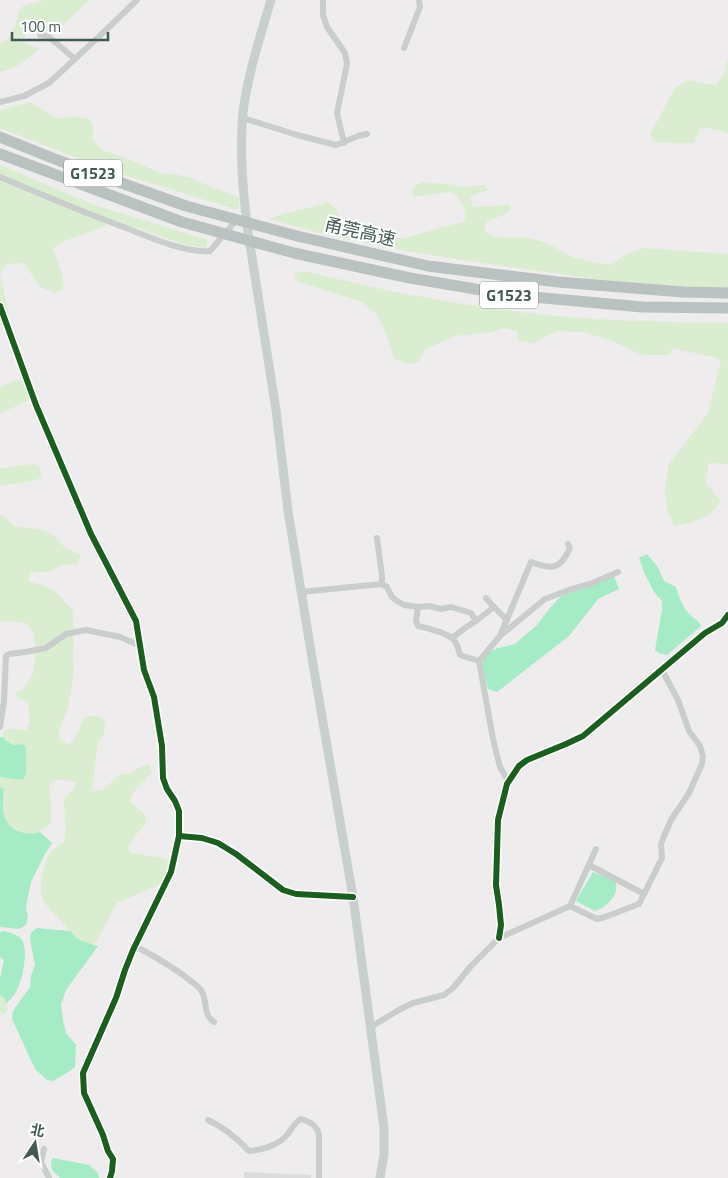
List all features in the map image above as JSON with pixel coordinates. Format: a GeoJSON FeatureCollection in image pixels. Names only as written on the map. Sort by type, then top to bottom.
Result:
{"type":"FeatureCollection","features":[{"type":"Feature","properties":{"kind":"highway","name":"甬莞高速"},"geometry":{"type":"LineString","coordinates":[[0,137],[60,161],[186,206],[297,236],[428,266],[558,282],[683,292],[728,293]]}},
{"type":"Feature","properties":{"kind":"highway","name":"甬莞高速"},"geometry":{"type":"LineString","coordinates":[[0,154],[182,222],[294,253],[410,278],[511,295],[642,307],[728,308]]}},
{"type":"Feature","properties":{"kind":"main road"},"geometry":{"type":"LineString","coordinates":[[271,0],[253,59],[246,92],[242,155],[246,209],[276,410],[288,511],[353,897],[371,1027],[384,1128],[384,1155],[380,1178]]}},
{"type":"Feature","properties":{"kind":"street"},"geometry":{"type":"LineString","coordinates":[[0,102],[24,96],[49,83],[137,0]]}},
{"type":"Feature","properties":{"kind":"street"},"geometry":{"type":"LineString","coordinates":[[323,0],[323,15],[327,27],[345,53],[347,64],[337,114],[344,143]]}},
{"type":"Feature","properties":{"kind":"street"},"geometry":{"type":"LineString","coordinates":[[404,48],[420,7],[419,0]]}},
{"type":"Feature","properties":{"kind":"street"},"geometry":{"type":"LineString","coordinates":[[40,35],[48,36],[75,59]]}},
{"type":"Feature","properties":{"kind":"street"},"geometry":{"type":"LineString","coordinates":[[243,118],[296,135],[336,145],[368,134]]}},
{"type":"Feature","properties":{"kind":"street"},"geometry":{"type":"LineString","coordinates":[[0,178],[87,214],[165,243],[204,251],[210,250],[215,246],[246,209]]}},
{"type":"Feature","properties":{"kind":"street"},"geometry":{"type":"LineString","coordinates":[[0,306],[36,405],[91,534],[136,621],[144,670],[154,697],[162,746],[163,778],[180,810],[179,836],[171,872],[125,970],[116,998],[83,1073],[84,1093],[113,1159],[110,1178]]}},
{"type":"Feature","properties":{"kind":"street"},"geometry":{"type":"LineString","coordinates":[[377,538],[382,584]]}},
{"type":"Feature","properties":{"kind":"street"},"geometry":{"type":"LineString","coordinates":[[500,636],[531,562],[551,568],[563,561],[570,548],[568,544]]}},
{"type":"Feature","properties":{"kind":"street"},"geometry":{"type":"LineString","coordinates":[[479,661],[500,636],[545,600],[618,572]]}},
{"type":"Feature","properties":{"kind":"street"},"geometry":{"type":"LineString","coordinates":[[301,592],[382,584],[388,587],[392,597],[404,604],[418,608],[429,606],[441,609],[451,607],[470,613],[476,621]]}},
{"type":"Feature","properties":{"kind":"street"},"geometry":{"type":"LineString","coordinates":[[486,598],[507,620]]}},
{"type":"Feature","properties":{"kind":"street"},"geometry":{"type":"LineString","coordinates":[[418,608],[416,621],[418,626],[447,635],[456,643],[460,656],[479,661]]}},
{"type":"Feature","properties":{"kind":"street"},"geometry":{"type":"LineString","coordinates":[[452,638],[494,608]]}},
{"type":"Feature","properties":{"kind":"street"},"geometry":{"type":"LineString","coordinates":[[499,938],[501,925],[496,885],[498,820],[508,781],[526,760],[583,736],[706,633],[722,623],[728,615]]}},
{"type":"Feature","properties":{"kind":"street"},"geometry":{"type":"LineString","coordinates":[[0,727],[4,701],[6,656],[9,654],[46,648],[66,634],[86,630],[120,637],[141,646]]}},
{"type":"Feature","properties":{"kind":"street"},"geometry":{"type":"LineString","coordinates":[[479,661],[493,740],[500,767],[508,781]]}},
{"type":"Feature","properties":{"kind":"street"},"geometry":{"type":"LineString","coordinates":[[570,906],[597,919],[639,904],[662,858],[661,844],[671,820],[689,794],[702,764],[703,756],[700,746],[689,731],[678,700],[662,670]]}},
{"type":"Feature","properties":{"kind":"street"},"geometry":{"type":"LineString","coordinates":[[179,836],[202,838],[218,843],[236,854],[283,890],[296,894],[353,897]]}},
{"type":"Feature","properties":{"kind":"street"},"geometry":{"type":"LineString","coordinates":[[371,1027],[397,1011],[444,995],[453,988],[471,966],[499,938],[570,906],[596,849]]}},
{"type":"Feature","properties":{"kind":"street"},"geometry":{"type":"LineString","coordinates":[[589,865],[644,894]]}},
{"type":"Feature","properties":{"kind":"street"},"geometry":{"type":"LineString","coordinates":[[136,946],[159,958],[196,984],[203,992],[206,1009],[210,1019],[214,1022]]}},
{"type":"Feature","properties":{"kind":"street"},"geometry":{"type":"LineString","coordinates":[[208,1120],[221,1126],[236,1137],[250,1152],[277,1143],[286,1137],[296,1122],[301,1119],[310,1122],[318,1129],[319,1135],[319,1178]]}},
{"type":"Feature","properties":{"kind":"street"},"geometry":{"type":"LineString","coordinates":[[44,1149],[41,1162],[48,1178]]}},
{"type":"Feature","properties":{"kind":"shaded area"},"geometry":{"type":"Polygon","coordinates":[[[44,0],[89,0],[54,34],[46,29],[27,32],[22,42],[39,49],[21,63],[0,72],[0,44],[9,38],[19,11],[23,6],[44,0]]]}},
{"type":"Feature","properties":{"kind":"shaded area"},"geometry":{"type":"Polygon","coordinates":[[[728,58],[728,133],[701,127],[694,143],[654,142],[650,133],[674,89],[687,80],[716,85],[724,73],[728,58]]]}},
{"type":"Feature","properties":{"kind":"shaded area"},"geometry":{"type":"Polygon","coordinates":[[[30,102],[59,119],[72,116],[89,119],[93,127],[93,140],[103,151],[123,157],[163,174],[175,174],[191,178],[238,197],[238,210],[105,169],[0,128],[0,110],[30,102]]]}},
{"type":"Feature","properties":{"kind":"shaded area"},"geometry":{"type":"Polygon","coordinates":[[[0,165],[94,205],[208,240],[206,248],[182,244],[141,229],[111,221],[103,227],[64,241],[53,248],[62,274],[64,288],[56,293],[40,287],[24,263],[7,264],[0,274],[0,165]]]}},
{"type":"Feature","properties":{"kind":"shaded area"},"geometry":{"type":"Polygon","coordinates":[[[421,182],[463,187],[485,185],[488,190],[470,198],[473,207],[509,205],[510,210],[501,216],[487,221],[484,232],[496,237],[530,238],[547,243],[572,257],[591,262],[611,265],[623,256],[643,248],[728,254],[728,288],[640,285],[460,260],[364,243],[269,219],[328,202],[336,209],[340,219],[364,230],[402,239],[466,221],[464,207],[458,196],[451,192],[413,197],[413,188],[421,182]]]}},
{"type":"Feature","properties":{"kind":"shaded area"},"geometry":{"type":"Polygon","coordinates":[[[305,271],[377,288],[486,308],[612,320],[728,323],[728,464],[709,463],[705,482],[721,501],[709,515],[692,522],[674,526],[667,508],[665,489],[669,464],[708,413],[721,361],[716,358],[673,348],[668,355],[642,355],[610,340],[583,332],[557,331],[533,343],[518,341],[517,331],[504,328],[491,332],[455,336],[424,350],[419,362],[409,364],[394,358],[387,336],[377,315],[362,302],[299,282],[294,273],[305,271]]]}},
{"type":"Feature","properties":{"kind":"shaded area"},"geometry":{"type":"Polygon","coordinates":[[[0,275],[12,331],[1,325],[0,322],[0,275]]]}},
{"type":"Feature","properties":{"kind":"shaded area"},"geometry":{"type":"Polygon","coordinates":[[[16,380],[24,381],[29,390],[30,399],[0,414],[0,387],[16,380]]]}},
{"type":"Feature","properties":{"kind":"shaded area"},"geometry":{"type":"Polygon","coordinates":[[[32,464],[39,466],[42,478],[0,486],[0,469],[32,464]]]}},
{"type":"Feature","properties":{"kind":"shaded area"},"geometry":{"type":"Polygon","coordinates":[[[0,515],[4,516],[14,526],[44,530],[54,536],[65,548],[80,554],[81,557],[76,564],[62,565],[51,571],[30,573],[28,581],[55,591],[73,611],[74,671],[68,708],[59,731],[60,739],[70,745],[86,717],[102,717],[105,725],[104,734],[98,743],[92,791],[103,790],[120,774],[130,774],[140,767],[149,764],[152,772],[132,794],[130,802],[145,814],[146,824],[128,847],[130,853],[164,858],[177,865],[170,880],[117,903],[95,944],[84,942],[74,935],[46,905],[41,889],[48,856],[64,842],[66,829],[65,797],[74,789],[76,782],[56,779],[49,785],[51,823],[38,833],[31,834],[17,831],[6,822],[3,812],[4,789],[0,787],[0,777],[23,780],[23,744],[14,745],[3,740],[4,731],[12,729],[26,730],[30,722],[28,704],[15,694],[24,688],[33,674],[35,657],[34,634],[26,623],[0,622],[0,515]]]}},
{"type":"Feature","properties":{"kind":"shaded area"},"geometry":{"type":"Polygon","coordinates":[[[647,554],[657,566],[664,581],[676,587],[684,608],[701,626],[667,655],[655,650],[662,601],[654,592],[639,558],[647,554]]]}},
{"type":"Feature","properties":{"kind":"shaded area"},"geometry":{"type":"Polygon","coordinates":[[[614,576],[619,589],[598,599],[569,636],[497,692],[488,689],[482,666],[484,658],[489,652],[515,644],[537,625],[561,596],[614,576]]]}},
{"type":"Feature","properties":{"kind":"shaded area"},"geometry":{"type":"Polygon","coordinates":[[[0,737],[4,737],[4,740],[14,745],[23,744],[26,748],[26,773],[23,780],[0,777],[0,737]]]}},
{"type":"Feature","properties":{"kind":"shaded area"},"geometry":{"type":"Polygon","coordinates":[[[0,787],[4,789],[3,810],[11,827],[25,833],[33,834],[40,832],[52,843],[31,882],[26,907],[28,917],[26,925],[19,929],[0,927],[0,787]]]}},
{"type":"Feature","properties":{"kind":"shaded area"},"geometry":{"type":"Polygon","coordinates":[[[593,872],[616,881],[614,897],[595,911],[576,901],[593,872]]]}},
{"type":"Feature","properties":{"kind":"shaded area"},"geometry":{"type":"Polygon","coordinates":[[[37,928],[70,931],[80,940],[98,946],[66,990],[61,1004],[66,1033],[76,1045],[75,1067],[53,1081],[47,1080],[35,1069],[12,1019],[13,1011],[30,987],[35,964],[30,939],[31,933],[37,928]]]}},
{"type":"Feature","properties":{"kind":"shaded area"},"geometry":{"type":"Polygon","coordinates":[[[4,931],[22,940],[25,953],[24,967],[18,987],[15,994],[6,1004],[5,999],[0,995],[0,979],[4,960],[0,957],[0,932],[4,931]]]}},
{"type":"Feature","properties":{"kind":"shaded area"},"geometry":{"type":"Polygon","coordinates":[[[0,995],[5,999],[8,1009],[2,1016],[0,1010],[0,995]]]}},
{"type":"Feature","properties":{"kind":"shaded area"},"geometry":{"type":"Polygon","coordinates":[[[53,1158],[89,1165],[98,1173],[99,1178],[60,1178],[52,1170],[51,1162],[53,1158]]]}},
{"type":"Feature","properties":{"kind":"shaded area"},"geometry":{"type":"Polygon","coordinates":[[[244,1172],[311,1175],[311,1178],[244,1178],[244,1172]]]}},
{"type":"Feature","properties":{"kind":"cycle path"},"geometry":{"type":"LineString","coordinates":[[0,306],[36,405],[91,534],[136,621],[144,670],[154,697],[162,746],[163,778],[179,811],[179,836]]}},
{"type":"Feature","properties":{"kind":"cycle path"},"geometry":{"type":"LineString","coordinates":[[499,938],[501,925],[496,885],[498,820],[507,784],[519,766],[527,760],[583,736],[705,633],[722,623],[728,615]]}},
{"type":"Feature","properties":{"kind":"cycle path"},"geometry":{"type":"LineString","coordinates":[[110,1178],[113,1159],[84,1093],[83,1073],[116,998],[133,950],[171,872],[179,836],[202,838],[218,843],[236,854],[283,890],[296,894],[353,897]]}}]}
